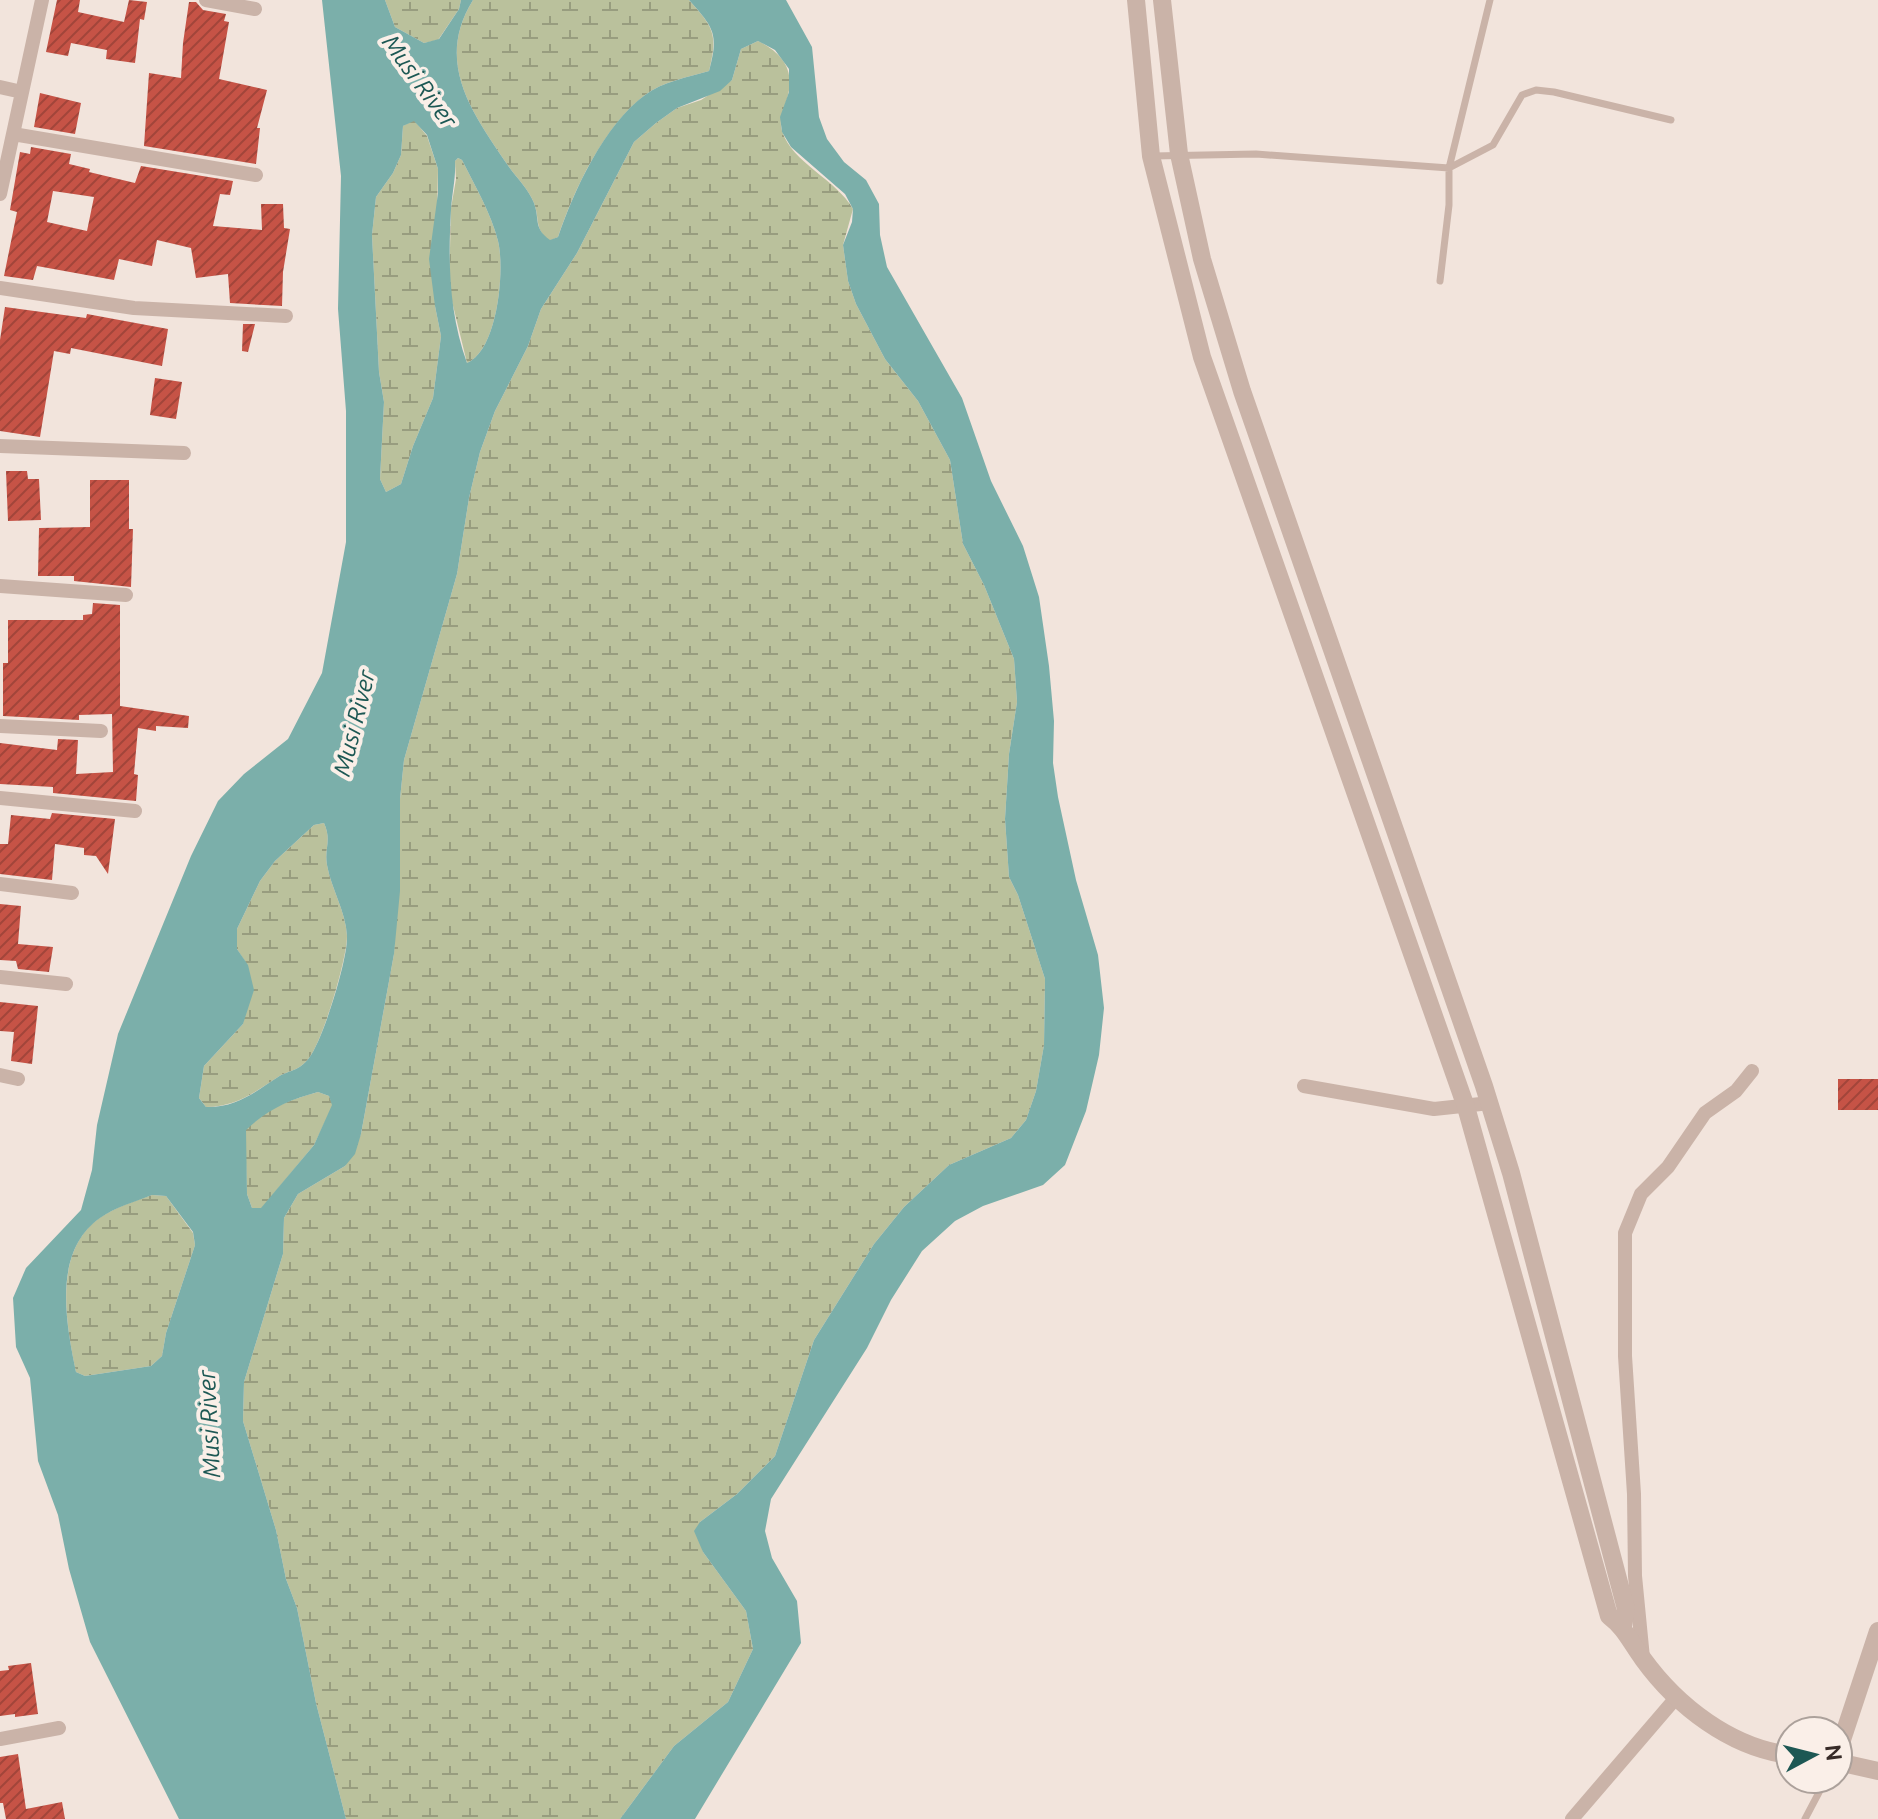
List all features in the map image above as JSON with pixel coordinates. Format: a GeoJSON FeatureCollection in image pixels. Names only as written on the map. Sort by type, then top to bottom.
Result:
{"type":"FeatureCollection","features":[{"type":"Feature","properties":{"kind":"street"},"geometry":{"type":"LineString","coordinates":[[0,194],[42,0]]}},
{"type":"Feature","properties":{"kind":"street"},"geometry":{"type":"LineString","coordinates":[[206,0],[255,9]]}},
{"type":"Feature","properties":{"kind":"street"},"geometry":{"type":"LineString","coordinates":[[1136,0],[1151,156],[1202,357],[1466,1107],[1609,1616],[1623,1626],[1643,1660],[1675,1699],[1734,1738],[1774,1750]]}},
{"type":"Feature","properties":{"kind":"street"},"geometry":{"type":"LineString","coordinates":[[1162,0],[1179,154],[1202,259],[1242,391],[1490,1103],[1626,1609],[1623,1626]]}},
{"type":"Feature","properties":{"kind":"street"},"geometry":{"type":"LineString","coordinates":[[0,87],[22,92]]}},
{"type":"Feature","properties":{"kind":"street"},"geometry":{"type":"LineString","coordinates":[[13,134],[256,175]]}},
{"type":"Feature","properties":{"kind":"street"},"geometry":{"type":"LineString","coordinates":[[0,288],[134,308],[286,316]]}},
{"type":"Feature","properties":{"kind":"street"},"geometry":{"type":"LineString","coordinates":[[0,446],[184,453]]}},
{"type":"Feature","properties":{"kind":"street"},"geometry":{"type":"LineString","coordinates":[[0,586],[126,595]]}},
{"type":"Feature","properties":{"kind":"street"},"geometry":{"type":"LineString","coordinates":[[0,726],[101,731]]}},
{"type":"Feature","properties":{"kind":"street"},"geometry":{"type":"LineString","coordinates":[[0,798],[135,811]]}},
{"type":"Feature","properties":{"kind":"street"},"geometry":{"type":"LineString","coordinates":[[0,884],[72,893]]}},
{"type":"Feature","properties":{"kind":"street"},"geometry":{"type":"LineString","coordinates":[[0,977],[66,984]]}},
{"type":"Feature","properties":{"kind":"street"},"geometry":{"type":"LineString","coordinates":[[1643,1660],[1635,1576],[1634,1494],[1625,1356],[1625,1233],[1641,1194],[1668,1167],[1705,1113],[1736,1091],[1752,1071]]}},
{"type":"Feature","properties":{"kind":"street"},"geometry":{"type":"LineString","coordinates":[[0,1075],[18,1079]]}},
{"type":"Feature","properties":{"kind":"street"},"geometry":{"type":"LineString","coordinates":[[1304,1086],[1434,1109],[1490,1103]]}},
{"type":"Feature","properties":{"kind":"street"},"geometry":{"type":"LineString","coordinates":[[1850,1715],[1878,1631]]}},
{"type":"Feature","properties":{"kind":"street"},"geometry":{"type":"LineString","coordinates":[[1572,1819],[1675,1699]]}},
{"type":"Feature","properties":{"kind":"street"},"geometry":{"type":"LineString","coordinates":[[0,1739],[59,1728]]}},
{"type":"Feature","properties":{"kind":"street"},"geometry":{"type":"LineString","coordinates":[[1854,1766],[1878,1771]]}},
{"type":"Feature","properties":{"kind":"lane"},"geometry":{"type":"LineString","coordinates":[[1440,281],[1449,205],[1449,168],[1490,0]]}},
{"type":"Feature","properties":{"kind":"lane"},"geometry":{"type":"LineString","coordinates":[[1151,156],[1256,154],[1449,168],[1493,145],[1522,95],[1536,90],[1671,120]]}},
{"type":"Feature","properties":{"kind":"lane"},"geometry":{"type":"LineString","coordinates":[[1805,1819],[1818,1795]]}},
{"type":"Feature","properties":{"kind":"green space"},"geometry":{"type":"Polygon","coordinates":[[[385,0],[461,0],[459,9],[438,40],[424,43],[395,27],[385,0]]]}},
{"type":"Feature","properties":{"kind":"green space"},"geometry":{"type":"Polygon","coordinates":[[[473,0],[689,0],[712,32],[709,71],[659,87],[630,108],[592,160],[558,237],[549,241],[539,227],[532,198],[483,127],[463,87],[457,45],[462,23],[473,0]]]}},
{"type":"Feature","properties":{"kind":"green space"},"geometry":{"type":"Polygon","coordinates":[[[758,41],[773,50],[787,69],[790,85],[781,122],[787,142],[853,209],[843,245],[848,281],[856,304],[885,359],[918,401],[950,460],[963,544],[984,585],[1014,659],[1017,702],[1009,754],[1005,819],[1009,877],[1018,895],[1045,979],[1044,1045],[1036,1091],[1026,1120],[1011,1138],[949,1165],[904,1207],[874,1244],[814,1340],[775,1456],[737,1494],[700,1522],[703,1552],[746,1611],[753,1649],[728,1702],[674,1746],[620,1819],[346,1819],[316,1703],[297,1608],[286,1579],[276,1530],[243,1421],[244,1382],[283,1254],[284,1218],[298,1194],[345,1166],[361,1134],[394,954],[404,760],[457,574],[469,498],[480,452],[495,411],[528,346],[541,309],[577,253],[634,142],[677,108],[701,100],[732,80],[741,49],[758,41]]]}},
{"type":"Feature","properties":{"kind":"green space"},"geometry":{"type":"Polygon","coordinates":[[[414,120],[427,136],[438,169],[435,306],[441,336],[433,398],[401,484],[386,492],[380,479],[384,402],[379,372],[372,235],[376,197],[401,155],[403,126],[414,120]]]}},
{"type":"Feature","properties":{"kind":"green space"},"geometry":{"type":"Polygon","coordinates":[[[458,158],[462,160],[487,210],[500,254],[497,308],[492,326],[478,355],[467,363],[449,289],[451,208],[456,179],[455,161],[458,158]]]}},
{"type":"Feature","properties":{"kind":"green space"},"geometry":{"type":"Polygon","coordinates":[[[324,823],[327,865],[347,936],[339,980],[321,1035],[309,1058],[298,1068],[236,1101],[206,1107],[199,1098],[204,1066],[243,1024],[248,966],[237,949],[237,929],[260,881],[275,861],[314,825],[324,823]]]}},
{"type":"Feature","properties":{"kind":"green space"},"geometry":{"type":"Polygon","coordinates":[[[318,1092],[329,1096],[333,1105],[314,1145],[261,1209],[252,1208],[247,1194],[245,1130],[279,1106],[318,1092]]]}},
{"type":"Feature","properties":{"kind":"green space"},"geometry":{"type":"Polygon","coordinates":[[[152,1195],[166,1196],[193,1233],[195,1245],[166,1333],[162,1356],[151,1366],[85,1376],[76,1372],[67,1311],[66,1289],[75,1248],[85,1231],[101,1217],[152,1195]]]}},
{"type":"Feature","properties":{"kind":"water","name":"Musi River"},"geometry":{"type":"Polygon","coordinates":[[[322,0],[385,0],[395,27],[424,43],[439,39],[459,9],[461,0],[473,0],[462,23],[457,45],[463,87],[483,127],[532,198],[539,227],[550,240],[558,237],[592,160],[616,123],[630,108],[659,87],[709,71],[714,48],[712,32],[689,0],[786,0],[812,47],[819,117],[827,139],[844,162],[866,180],[879,204],[880,235],[887,267],[962,398],[991,481],[1023,546],[1039,597],[1049,666],[1054,721],[1053,763],[1058,797],[1076,880],[1098,955],[1104,1008],[1099,1055],[1086,1111],[1065,1165],[1043,1185],[983,1206],[955,1221],[922,1251],[891,1300],[867,1348],[771,1499],[765,1531],[772,1558],[797,1601],[801,1643],[695,1819],[620,1819],[674,1746],[728,1702],[753,1649],[746,1611],[703,1552],[694,1531],[700,1522],[737,1494],[775,1456],[814,1340],[874,1244],[904,1207],[949,1165],[1011,1138],[1026,1120],[1036,1091],[1044,1045],[1045,979],[1018,895],[1009,877],[1005,819],[1009,754],[1017,702],[1014,659],[984,585],[963,544],[950,460],[918,401],[885,359],[856,304],[848,281],[843,245],[852,222],[853,209],[845,194],[791,147],[782,132],[780,117],[789,92],[789,69],[775,50],[758,41],[741,49],[732,80],[720,91],[677,108],[634,142],[577,253],[541,309],[528,346],[495,411],[480,452],[469,498],[457,574],[404,760],[400,799],[400,891],[394,954],[361,1134],[355,1154],[345,1166],[298,1194],[284,1218],[283,1254],[244,1382],[243,1421],[276,1530],[286,1579],[297,1608],[316,1703],[346,1819],[179,1819],[90,1642],[69,1569],[58,1515],[38,1461],[30,1378],[16,1347],[13,1298],[26,1268],[81,1210],[92,1170],[97,1125],[118,1034],[191,856],[218,801],[244,774],[288,739],[322,673],[346,542],[346,411],[338,309],[341,176],[322,0]],[[414,121],[403,126],[401,155],[376,197],[372,235],[379,372],[384,402],[380,479],[386,492],[401,484],[433,398],[441,336],[429,259],[438,169],[427,135],[414,121]],[[458,158],[455,161],[450,230],[451,288],[456,325],[467,363],[478,355],[492,326],[497,308],[500,254],[495,231],[482,200],[462,160],[458,158]],[[324,823],[314,825],[275,861],[260,881],[237,929],[237,949],[248,965],[254,990],[243,1024],[204,1066],[199,1098],[206,1107],[236,1102],[298,1068],[309,1058],[321,1035],[339,980],[347,936],[327,865],[326,829],[324,823]],[[318,1092],[279,1106],[246,1130],[247,1194],[252,1208],[261,1208],[314,1145],[332,1105],[329,1096],[318,1092]],[[152,1195],[100,1218],[85,1232],[69,1269],[66,1289],[69,1332],[76,1372],[85,1376],[151,1366],[162,1356],[166,1333],[195,1245],[193,1232],[166,1196],[152,1195]]]}},
{"type":"Feature","properties":{"kind":"building"},"geometry":{"type":"Polygon","coordinates":[[[57,0],[80,0],[78,12],[124,22],[129,0],[147,2],[144,20],[140,19],[135,63],[106,59],[107,50],[71,43],[68,56],[46,52],[57,0]]]}},
{"type":"Feature","properties":{"kind":"building"},"geometry":{"type":"Polygon","coordinates":[[[189,2],[196,2],[203,10],[226,14],[224,21],[229,22],[219,79],[267,90],[257,128],[260,128],[256,164],[144,146],[149,73],[181,78],[189,2]]]}},
{"type":"Feature","properties":{"kind":"building"},"geometry":{"type":"Polygon","coordinates":[[[40,93],[81,103],[75,134],[34,127],[40,93]]]}},
{"type":"Feature","properties":{"kind":"building"},"geometry":{"type":"Polygon","coordinates":[[[31,147],[71,154],[69,164],[135,183],[141,166],[233,181],[230,195],[220,194],[213,226],[262,230],[261,204],[283,204],[284,228],[290,229],[283,272],[282,306],[230,303],[228,274],[196,278],[191,248],[157,240],[152,266],[119,259],[114,280],[37,266],[33,280],[4,276],[17,212],[10,210],[20,152],[30,154],[31,147]],[[53,191],[47,222],[87,231],[94,197],[53,191]]]}},
{"type":"Feature","properties":{"kind":"building"},"geometry":{"type":"Polygon","coordinates":[[[5,307],[86,318],[87,314],[168,329],[162,366],[71,348],[70,354],[54,351],[40,437],[0,431],[0,340],[5,307]]]}},
{"type":"Feature","properties":{"kind":"building"},"geometry":{"type":"Polygon","coordinates":[[[243,324],[255,324],[248,352],[242,351],[243,324]]]}},
{"type":"Feature","properties":{"kind":"building"},"geometry":{"type":"Polygon","coordinates":[[[155,378],[182,382],[176,419],[150,415],[155,378]]]}},
{"type":"Feature","properties":{"kind":"building"},"geometry":{"type":"Polygon","coordinates":[[[6,471],[27,471],[28,479],[39,479],[41,520],[8,521],[6,471]]]}},
{"type":"Feature","properties":{"kind":"building"},"geometry":{"type":"Polygon","coordinates":[[[90,480],[129,480],[129,529],[133,529],[131,587],[74,581],[74,576],[38,576],[39,528],[90,527],[90,480]]]}},
{"type":"Feature","properties":{"kind":"building"},"geometry":{"type":"Polygon","coordinates":[[[93,603],[120,605],[120,706],[189,716],[188,728],[156,726],[156,731],[138,728],[134,774],[138,775],[136,801],[53,793],[53,787],[0,784],[0,743],[57,750],[58,739],[78,740],[76,774],[113,772],[112,714],[79,715],[79,720],[3,716],[3,663],[8,663],[8,620],[83,620],[83,615],[92,614],[93,603]]]}},
{"type":"Feature","properties":{"kind":"building"},"geometry":{"type":"Polygon","coordinates":[[[52,813],[115,819],[108,874],[96,856],[84,855],[84,848],[55,844],[52,880],[0,874],[0,844],[8,844],[11,815],[50,819],[52,813]]]}},
{"type":"Feature","properties":{"kind":"building"},"geometry":{"type":"Polygon","coordinates":[[[0,904],[21,906],[18,944],[53,947],[49,972],[18,969],[16,961],[0,960],[0,904]]]}},
{"type":"Feature","properties":{"kind":"building"},"geometry":{"type":"Polygon","coordinates":[[[0,1002],[38,1006],[32,1064],[11,1061],[14,1032],[0,1031],[0,1002]]]}},
{"type":"Feature","properties":{"kind":"building"},"geometry":{"type":"Polygon","coordinates":[[[1838,1079],[1878,1079],[1878,1110],[1838,1110],[1838,1079]]]}},
{"type":"Feature","properties":{"kind":"building"},"geometry":{"type":"Polygon","coordinates":[[[31,1663],[38,1714],[0,1716],[0,1671],[9,1670],[8,1666],[31,1663]]]}},
{"type":"Feature","properties":{"kind":"building"},"geometry":{"type":"Polygon","coordinates":[[[18,1754],[26,1809],[62,1802],[65,1819],[6,1819],[3,1803],[0,1803],[0,1757],[18,1754]]]}}]}
